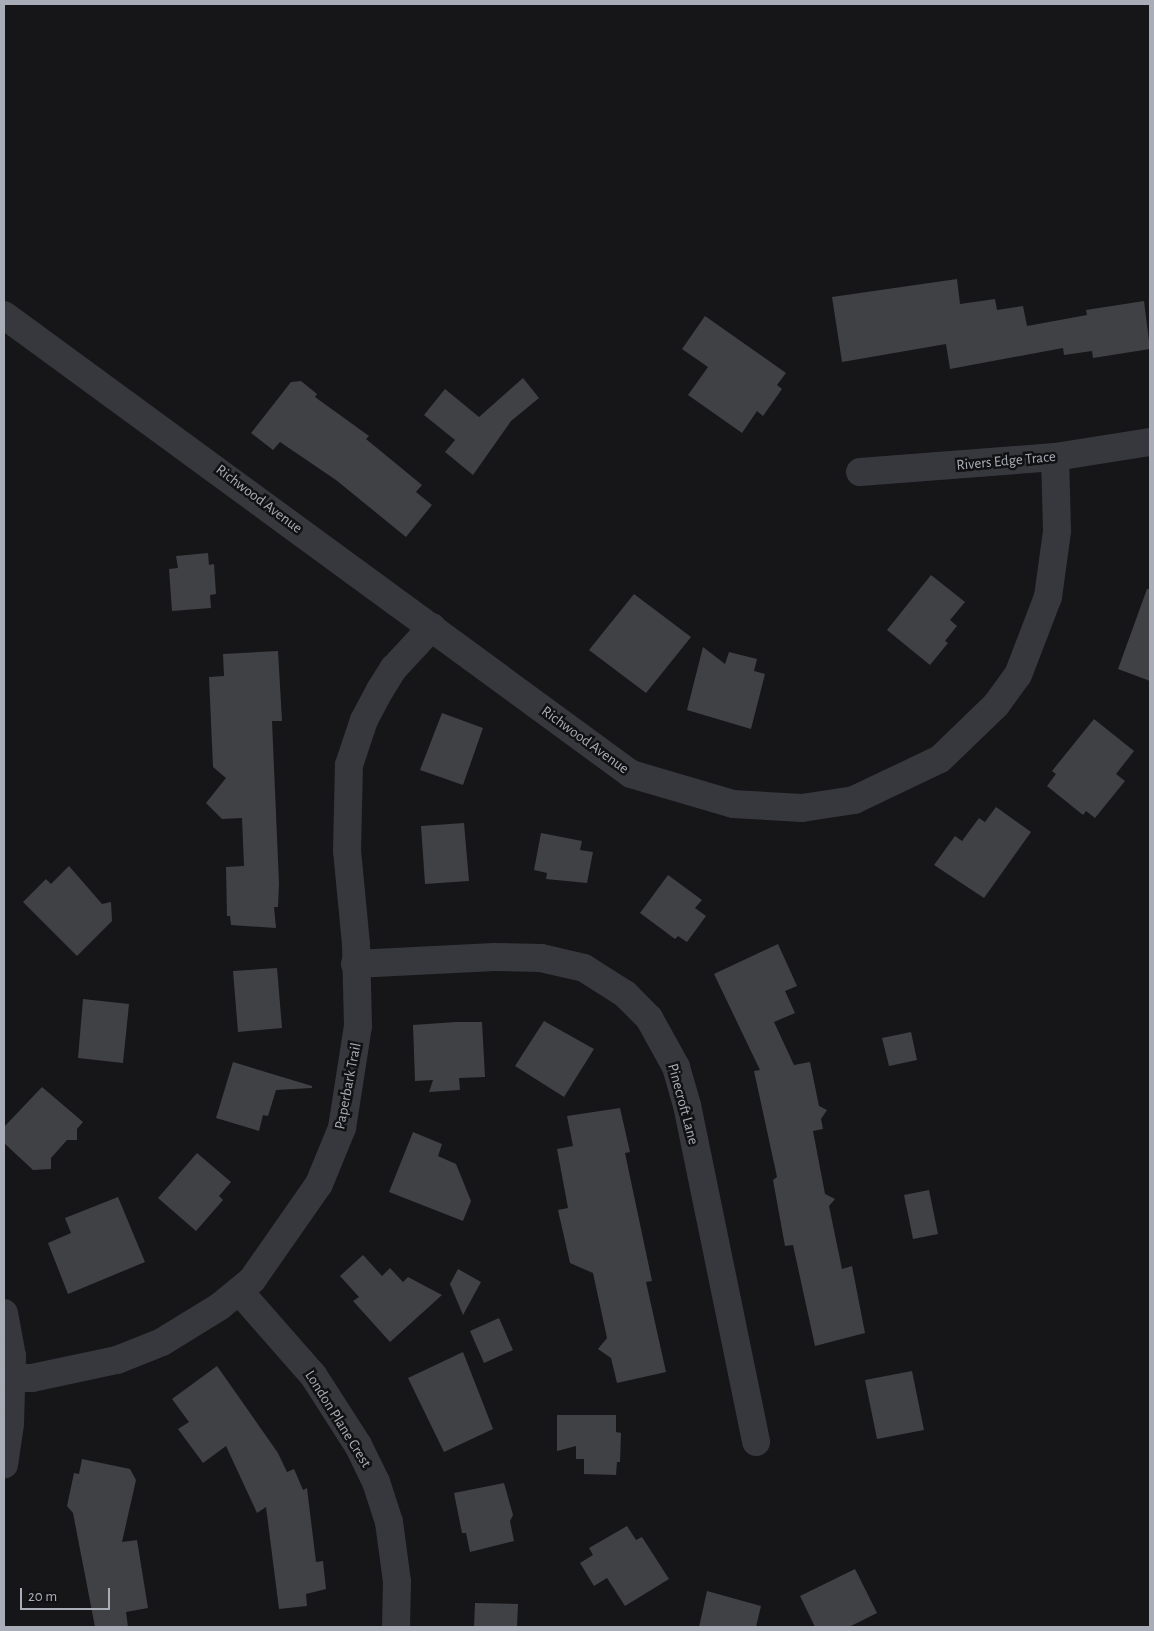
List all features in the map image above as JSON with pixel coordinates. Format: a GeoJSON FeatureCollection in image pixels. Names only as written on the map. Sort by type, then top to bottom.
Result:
{"type":"FeatureCollection","features":[{"type":"Feature","properties":{"kind":"street","name":"Richwood Avenue"},"geometry":{"type":"LineString","coordinates":[[4,315],[631,774],[733,804],[802,808],[854,800],[940,759],[996,705],[1018,675],[1036,636],[1055,567],[1055,458]]}},
{"type":"Feature","properties":{"kind":"street","name":"Rivers Edge Trace"},"geometry":{"type":"LineString","coordinates":[[860,472],[1055,458],[1150,442]]}},
{"type":"Feature","properties":{"kind":"street","name":"Paperbark Trail"},"geometry":{"type":"LineString","coordinates":[[11,1378],[32,1378],[118,1360],[162,1342],[240,1292],[290,1229],[319,1184],[342,1128],[358,1026],[347,851],[349,765],[364,720],[380,690],[394,668],[432,627]]}},
{"type":"Feature","properties":{"kind":"street","name":"Pinecroft Lane"},"geometry":{"type":"LineString","coordinates":[[355,964],[494,956],[541,958],[584,968],[625,994],[649,1018],[676,1067],[687,1105],[756,1442]]}},
{"type":"Feature","properties":{"kind":"street","name":"London Plane Crest"},"geometry":{"type":"LineString","coordinates":[[240,1292],[313,1376],[358,1445],[376,1482],[389,1522],[397,1582],[396,1627]]}},
{"type":"Feature","properties":{"kind":"street"},"geometry":{"type":"LineString","coordinates":[[4,1313],[12,1356],[10,1424],[4,1465]]}},
{"type":"Feature","properties":{"kind":"building"},"geometry":{"type":"Polygon","coordinates":[[[957,279],[960,304],[995,299],[997,310],[1023,306],[1027,326],[1087,315],[1086,310],[1144,301],[1150,349],[1093,358],[1092,351],[1064,355],[1063,348],[950,369],[946,344],[842,362],[832,297],[957,279]]]}},
{"type":"Feature","properties":{"kind":"building"},"geometry":{"type":"Polygon","coordinates":[[[705,316],[786,373],[777,385],[782,389],[763,416],[757,411],[742,433],[688,395],[708,367],[682,349],[705,316]]]}},
{"type":"Feature","properties":{"kind":"building"},"geometry":{"type":"Polygon","coordinates":[[[523,378],[539,398],[511,421],[473,475],[445,452],[455,440],[424,415],[445,389],[479,417],[523,378]]]}},
{"type":"Feature","properties":{"kind":"building"},"geometry":{"type":"Polygon","coordinates":[[[301,381],[317,394],[315,397],[369,436],[366,439],[422,485],[416,492],[432,505],[406,537],[336,480],[280,442],[273,450],[251,433],[291,382],[301,381]]]}},
{"type":"Feature","properties":{"kind":"building"},"geometry":{"type":"Polygon","coordinates":[[[208,553],[209,565],[214,564],[216,594],[210,595],[211,608],[172,611],[169,569],[178,568],[176,556],[208,553]]]}},
{"type":"Feature","properties":{"kind":"building"},"geometry":{"type":"Polygon","coordinates":[[[931,575],[965,602],[950,620],[957,626],[945,641],[948,643],[930,665],[887,630],[931,575]]]}},
{"type":"Feature","properties":{"kind":"building"},"geometry":{"type":"Polygon","coordinates":[[[1147,589],[1150,589],[1150,681],[1118,669],[1147,589]]]}},
{"type":"Feature","properties":{"kind":"building"},"geometry":{"type":"Polygon","coordinates":[[[634,594],[691,637],[646,693],[589,650],[634,594]]]}},
{"type":"Feature","properties":{"kind":"building"},"geometry":{"type":"Polygon","coordinates":[[[703,647],[725,664],[729,652],[757,659],[754,671],[765,674],[751,729],[687,710],[703,647]]]}},
{"type":"Feature","properties":{"kind":"building"},"geometry":{"type":"Polygon","coordinates":[[[278,651],[282,721],[272,721],[279,883],[278,907],[274,907],[276,928],[231,925],[230,916],[227,916],[226,867],[244,866],[242,818],[222,819],[206,803],[226,778],[213,767],[209,677],[224,676],[223,654],[278,651]]]}},
{"type":"Feature","properties":{"kind":"building"},"geometry":{"type":"Polygon","coordinates":[[[442,713],[483,728],[463,785],[420,770],[442,713]]]}},
{"type":"Feature","properties":{"kind":"building"},"geometry":{"type":"Polygon","coordinates":[[[1094,719],[1134,751],[1116,774],[1125,781],[1095,818],[1086,811],[1083,815],[1047,786],[1056,774],[1052,771],[1094,719]]]}},
{"type":"Feature","properties":{"kind":"building"},"geometry":{"type":"Polygon","coordinates":[[[996,807],[1031,832],[984,898],[934,865],[955,836],[962,841],[979,818],[985,822],[996,807]]]}},
{"type":"Feature","properties":{"kind":"building"},"geometry":{"type":"Polygon","coordinates":[[[464,823],[469,881],[425,884],[421,826],[464,823]]]}},
{"type":"Feature","properties":{"kind":"building"},"geometry":{"type":"Polygon","coordinates":[[[541,833],[582,841],[580,850],[593,852],[587,883],[546,879],[547,873],[534,870],[541,833]]]}},
{"type":"Feature","properties":{"kind":"building"},"geometry":{"type":"Polygon","coordinates":[[[69,866],[102,904],[111,902],[112,921],[77,956],[23,902],[46,879],[51,884],[69,866]]]}},
{"type":"Feature","properties":{"kind":"building"},"geometry":{"type":"Polygon","coordinates":[[[668,875],[702,900],[695,908],[706,916],[687,942],[678,936],[675,939],[640,913],[668,875]]]}},
{"type":"Feature","properties":{"kind":"building"},"geometry":{"type":"Polygon","coordinates":[[[778,944],[797,986],[785,991],[795,1013],[774,1022],[794,1065],[810,1062],[819,1106],[827,1110],[821,1119],[823,1129],[813,1131],[825,1194],[835,1199],[829,1206],[842,1269],[852,1266],[865,1333],[815,1346],[793,1245],[785,1246],[773,1180],[777,1177],[754,1071],[760,1070],[714,974],[778,944]]]}},
{"type":"Feature","properties":{"kind":"building"},"geometry":{"type":"Polygon","coordinates":[[[277,968],[282,1028],[238,1032],[233,971],[277,968]]]}},
{"type":"Feature","properties":{"kind":"building"},"geometry":{"type":"Polygon","coordinates":[[[83,999],[129,1004],[123,1063],[78,1058],[83,999]]]}},
{"type":"Feature","properties":{"kind":"building"},"geometry":{"type":"Polygon","coordinates":[[[544,1021],[594,1049],[564,1097],[515,1066],[544,1021]]]}},
{"type":"Feature","properties":{"kind":"building"},"geometry":{"type":"Polygon","coordinates":[[[482,1022],[485,1077],[459,1078],[460,1090],[429,1092],[433,1080],[415,1081],[413,1025],[482,1022]]]}},
{"type":"Feature","properties":{"kind":"building"},"geometry":{"type":"Polygon","coordinates":[[[911,1032],[917,1060],[889,1066],[882,1038],[911,1032]]]}},
{"type":"Feature","properties":{"kind":"building"},"geometry":{"type":"Polygon","coordinates":[[[233,1062],[312,1086],[312,1088],[276,1090],[268,1116],[263,1115],[259,1131],[216,1118],[233,1062]]]}},
{"type":"Feature","properties":{"kind":"building"},"geometry":{"type":"Polygon","coordinates":[[[42,1087],[83,1122],[77,1129],[77,1140],[67,1140],[51,1158],[51,1169],[33,1170],[4,1143],[4,1127],[42,1087]]]}},
{"type":"Feature","properties":{"kind":"building"},"geometry":{"type":"Polygon","coordinates":[[[620,1108],[630,1152],[625,1153],[652,1281],[646,1282],[666,1372],[617,1383],[611,1358],[598,1349],[607,1338],[593,1273],[570,1263],[558,1210],[568,1208],[557,1149],[573,1146],[567,1116],[620,1108]]]}},
{"type":"Feature","properties":{"kind":"building"},"geometry":{"type":"Polygon","coordinates":[[[413,1132],[442,1144],[438,1156],[456,1164],[471,1201],[463,1221],[389,1192],[413,1132]]]}},
{"type":"Feature","properties":{"kind":"building"},"geometry":{"type":"Polygon","coordinates":[[[197,1153],[231,1182],[219,1196],[223,1200],[196,1231],[158,1198],[197,1153]]]}},
{"type":"Feature","properties":{"kind":"building"},"geometry":{"type":"Polygon","coordinates":[[[929,1190],[938,1234],[913,1239],[904,1195],[929,1190]]]}},
{"type":"Feature","properties":{"kind":"building"},"geometry":{"type":"Polygon","coordinates":[[[118,1197],[145,1262],[68,1294],[48,1243],[71,1233],[65,1218],[118,1197]]]}},
{"type":"Feature","properties":{"kind":"building"},"geometry":{"type":"Polygon","coordinates":[[[363,1255],[382,1276],[390,1268],[403,1282],[408,1277],[442,1295],[390,1342],[353,1301],[359,1297],[340,1276],[363,1255]]]}},
{"type":"Feature","properties":{"kind":"building"},"geometry":{"type":"Polygon","coordinates":[[[458,1269],[481,1282],[463,1315],[450,1284],[458,1269]]]}},
{"type":"Feature","properties":{"kind":"building"},"geometry":{"type":"Polygon","coordinates":[[[499,1318],[513,1350],[484,1363],[470,1331],[499,1318]]]}},
{"type":"Feature","properties":{"kind":"building"},"geometry":{"type":"Polygon","coordinates":[[[463,1352],[493,1429],[444,1452],[408,1378],[463,1352]]]}},
{"type":"Feature","properties":{"kind":"building"},"geometry":{"type":"Polygon","coordinates":[[[217,1366],[278,1453],[287,1472],[294,1469],[303,1490],[307,1488],[316,1562],[323,1561],[326,1589],[306,1594],[307,1606],[279,1609],[266,1507],[257,1513],[226,1446],[203,1463],[178,1429],[189,1422],[172,1399],[217,1366]]]}},
{"type":"Feature","properties":{"kind":"building"},"geometry":{"type":"Polygon","coordinates":[[[912,1371],[924,1430],[877,1439],[865,1380],[912,1371]]]}},
{"type":"Feature","properties":{"kind":"building"},"geometry":{"type":"Polygon","coordinates":[[[557,1415],[616,1415],[616,1432],[621,1433],[620,1462],[617,1462],[616,1475],[584,1474],[584,1459],[576,1459],[576,1446],[557,1451],[557,1415]]]}},
{"type":"Feature","properties":{"kind":"building"},"geometry":{"type":"Polygon","coordinates":[[[82,1459],[130,1469],[136,1480],[122,1542],[137,1540],[148,1608],[126,1612],[128,1627],[95,1627],[73,1513],[67,1506],[74,1473],[79,1474],[82,1459]]]}},
{"type":"Feature","properties":{"kind":"building"},"geometry":{"type":"Polygon","coordinates":[[[504,1483],[513,1515],[510,1521],[514,1541],[470,1552],[466,1533],[462,1533],[454,1493],[504,1483]]]}},
{"type":"Feature","properties":{"kind":"building"},"geometry":{"type":"Polygon","coordinates":[[[627,1526],[636,1540],[642,1537],[669,1579],[625,1606],[607,1578],[594,1586],[580,1563],[593,1555],[589,1548],[627,1526]]]}},
{"type":"Feature","properties":{"kind":"building"},"geometry":{"type":"Polygon","coordinates":[[[855,1569],[877,1613],[849,1627],[815,1627],[800,1596],[855,1569]]]}},
{"type":"Feature","properties":{"kind":"building"},"geometry":{"type":"Polygon","coordinates":[[[707,1591],[761,1606],[756,1627],[699,1627],[707,1591]]]}},
{"type":"Feature","properties":{"kind":"building"},"geometry":{"type":"Polygon","coordinates":[[[475,1603],[518,1604],[517,1627],[474,1627],[475,1603]]]}}]}
